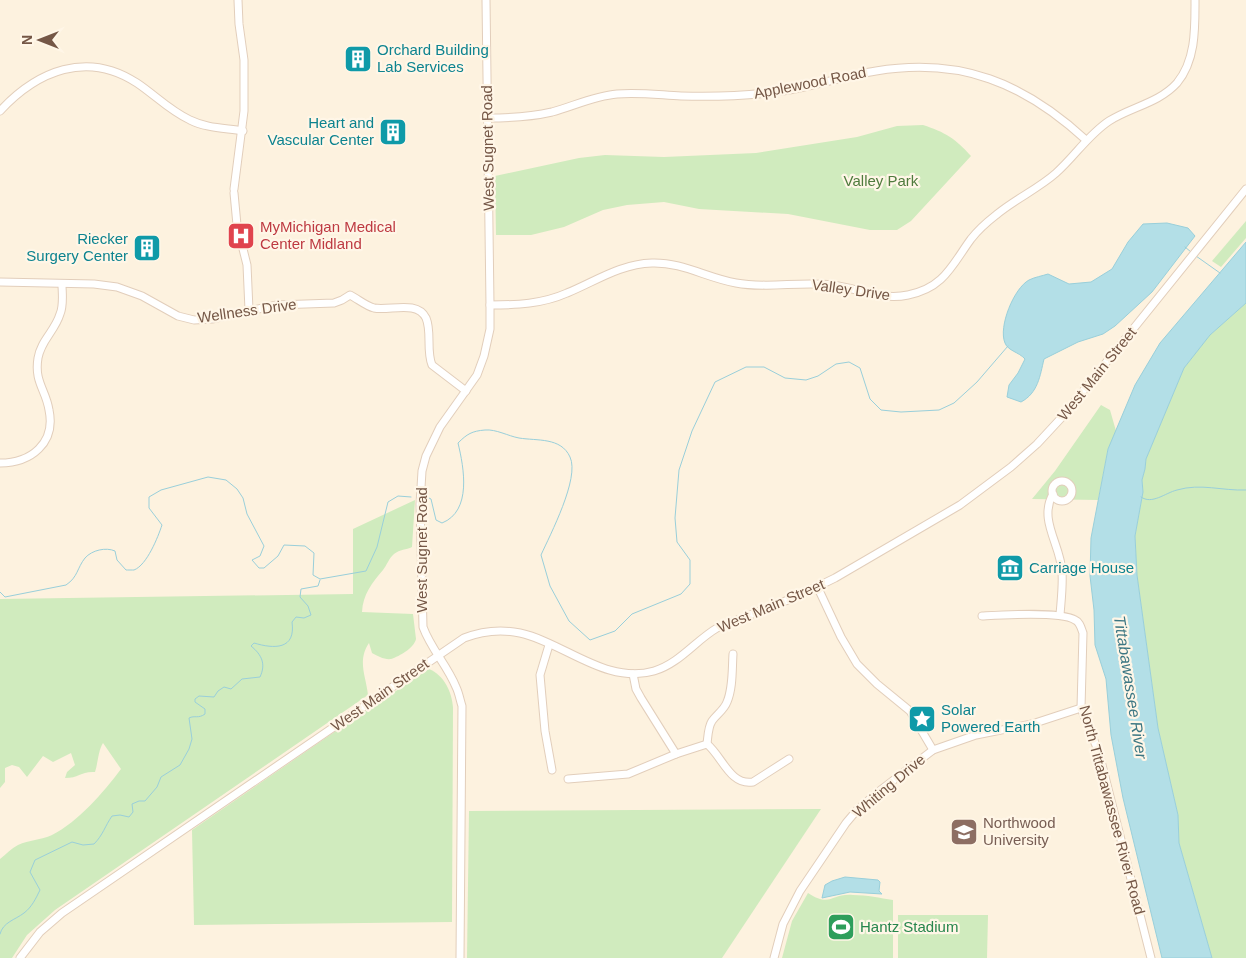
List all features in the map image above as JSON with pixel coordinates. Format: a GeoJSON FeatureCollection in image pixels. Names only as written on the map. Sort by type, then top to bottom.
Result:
{"type":"FeatureCollection","features":[{"type":"Feature","properties":{"kind":"street"},"geometry":{"type":"LineString","coordinates":[[238,0],[244,60],[243,131],[234,191],[237,225],[248,265],[249,310]]}},
{"type":"Feature","properties":{"kind":"street","name":"West Sugnet Road"},"geometry":{"type":"LineString","coordinates":[[460,958],[462,706],[457,688],[428,641],[423,627],[420,487],[422,471],[431,444],[450,412],[477,374],[484,356],[490,329],[486,0]]}},
{"type":"Feature","properties":{"kind":"street","name":"Valley Drive"},"geometry":{"type":"LineString","coordinates":[[490,305],[520,305],[552,299],[619,269],[638,264],[655,263],[680,266],[717,279],[747,285],[832,285],[879,296],[908,295],[930,287],[952,269],[972,238],[988,222],[1009,204],[1057,172],[1086,140],[1111,119],[1159,98],[1178,82],[1185,70],[1193,47],[1195,0]]}},
{"type":"Feature","properties":{"kind":"street","name":"Applewood Road"},"geometry":{"type":"LineString","coordinates":[[488,118],[532,116],[553,112],[585,100],[607,95],[641,93],[706,97],[756,94],[806,87],[873,71],[917,66],[976,75],[1018,90],[1054,112],[1086,140]]}},
{"type":"Feature","properties":{"kind":"street"},"geometry":{"type":"LineString","coordinates":[[0,111],[20,92],[43,76],[71,68],[97,68],[113,71],[129,78],[188,120],[206,126],[243,131]]}},
{"type":"Feature","properties":{"kind":"street","name":"West Main Street"},"geometry":{"type":"LineString","coordinates":[[20,958],[40,932],[62,914],[464,638],[490,632],[520,633],[610,670],[633,674],[654,671],[678,659],[707,634],[717,628],[798,596],[835,578],[960,505],[1018,461],[1063,416],[1246,189]]}},
{"type":"Feature","properties":{"kind":"street","name":"Wellness Drive"},"geometry":{"type":"LineString","coordinates":[[0,282],[101,285],[126,290],[142,296],[178,316],[194,320],[212,319],[277,305],[334,303],[350,295],[372,307],[414,308],[422,312],[427,321],[432,365],[466,391]]}},
{"type":"Feature","properties":{"kind":"street"},"geometry":{"type":"LineString","coordinates":[[0,463],[28,458],[41,446],[47,436],[50,415],[38,379],[37,364],[44,341],[60,314],[62,284]]}},
{"type":"Feature","properties":{"kind":"street"},"geometry":{"type":"LineString","coordinates":[[982,616],[1060,615],[1062,572],[1060,556],[1047,516],[1048,503],[1053,494]]}},
{"type":"Feature","properties":{"kind":"street"},"geometry":{"type":"LineString","coordinates":[[817,586],[838,631],[857,664],[877,684],[910,711],[933,750]]}},
{"type":"Feature","properties":{"kind":"street","name":"North Tittabawassee River Road"},"geometry":{"type":"LineString","coordinates":[[1060,615],[1077,620],[1081,626],[1081,708],[1099,753],[1151,958]]}},
{"type":"Feature","properties":{"kind":"street"},"geometry":{"type":"LineString","coordinates":[[549,645],[540,675],[545,731],[552,770]]}},
{"type":"Feature","properties":{"kind":"street"},"geometry":{"type":"LineString","coordinates":[[707,744],[708,729],[712,720],[728,702],[734,654]]}},
{"type":"Feature","properties":{"kind":"street"},"geometry":{"type":"LineString","coordinates":[[633,674],[636,689],[676,754]]}},
{"type":"Feature","properties":{"kind":"street","name":"Whiting Drive"},"geometry":{"type":"LineString","coordinates":[[774,958],[778,940],[790,908],[846,823],[857,810],[882,789],[933,750],[976,735],[1032,724],[1081,708]]}},
{"type":"Feature","properties":{"kind":"street"},"geometry":{"type":"LineString","coordinates":[[568,779],[628,774],[676,754],[707,744]]}},
{"type":"Feature","properties":{"kind":"street"},"geometry":{"type":"LineString","coordinates":[[707,744],[734,777],[746,783],[753,782],[789,759]]}},
{"type":"Feature","properties":{"kind":"green space","name":"Valley Park"},"geometry":{"type":"Polygon","coordinates":[[[923,125],[938,130],[950,137],[971,156],[911,221],[897,230],[870,230],[788,214],[699,209],[664,202],[627,205],[603,210],[564,227],[531,235],[496,235],[495,176],[579,158],[605,155],[664,157],[756,153],[857,137],[897,126],[923,125]]]}},
{"type":"Feature","properties":{"kind":"green space"},"geometry":{"type":"Polygon","coordinates":[[[1246,221],[1246,238],[1221,267],[1212,261],[1246,221]]]}},
{"type":"Feature","properties":{"kind":"green space"},"geometry":{"type":"Polygon","coordinates":[[[1246,303],[1246,958],[1212,958],[1179,843],[1178,815],[1158,728],[1137,575],[1135,536],[1143,492],[1142,480],[1146,459],[1184,368],[1210,335],[1246,303]]]}},
{"type":"Feature","properties":{"kind":"green space"},"geometry":{"type":"Polygon","coordinates":[[[1101,405],[1110,410],[1116,431],[1108,449],[1098,500],[1032,499],[1055,471],[1101,405]]]}},
{"type":"Feature","properties":{"kind":"green space"},"geometry":{"type":"Polygon","coordinates":[[[415,500],[412,547],[398,551],[391,557],[369,589],[364,600],[362,612],[413,614],[416,639],[410,648],[391,659],[372,653],[369,643],[365,650],[363,662],[368,695],[55,910],[27,935],[12,958],[0,958],[0,859],[18,845],[52,835],[72,822],[98,797],[121,769],[103,743],[95,772],[65,778],[67,772],[75,765],[71,753],[53,762],[43,756],[27,777],[19,767],[12,765],[5,768],[5,782],[0,788],[0,599],[353,594],[353,529],[415,500]]]}},
{"type":"Feature","properties":{"kind":"green space"},"geometry":{"type":"Polygon","coordinates":[[[429,669],[443,680],[451,696],[453,708],[452,922],[194,925],[192,830],[429,669]]]}},
{"type":"Feature","properties":{"kind":"green space"},"geometry":{"type":"Polygon","coordinates":[[[821,809],[722,958],[467,958],[469,811],[821,809]]]}},
{"type":"Feature","properties":{"kind":"green space","name":"Hantz Stadium"},"geometry":{"type":"Polygon","coordinates":[[[808,893],[827,900],[853,895],[893,900],[893,958],[782,958],[792,921],[808,893]]]}},
{"type":"Feature","properties":{"kind":"green space"},"geometry":{"type":"Polygon","coordinates":[[[898,915],[988,915],[987,958],[898,958],[898,915]]]}},
{"type":"Feature","properties":{"kind":"water"},"geometry":{"type":"Polygon","coordinates":[[[1167,223],[1188,228],[1195,236],[1152,292],[1115,326],[1103,334],[1078,342],[1044,359],[1035,389],[1027,398],[1021,402],[1007,397],[1009,385],[1025,359],[1006,346],[1003,336],[1004,328],[1009,308],[1023,284],[1031,279],[1048,274],[1069,284],[1091,282],[1112,269],[1128,242],[1143,224],[1167,223]]]}},
{"type":"Feature","properties":{"kind":"water","name":"Tittabawassee River"},"geometry":{"type":"Polygon","coordinates":[[[1246,242],[1246,303],[1210,335],[1184,368],[1146,459],[1142,480],[1143,492],[1135,536],[1137,575],[1158,728],[1178,815],[1179,843],[1212,958],[1162,958],[1123,798],[1111,735],[1106,679],[1095,645],[1094,610],[1090,576],[1091,538],[1108,449],[1135,385],[1160,343],[1246,242]]]}},
{"type":"Feature","properties":{"kind":"water"},"geometry":{"type":"Polygon","coordinates":[[[845,877],[878,880],[880,882],[879,891],[882,894],[850,892],[822,898],[825,885],[845,877]]]}},
{"type":"Feature","properties":{"kind":"waterway"},"geometry":{"type":"LineString","coordinates":[[1185,247],[1191,252]]}},
{"type":"Feature","properties":{"kind":"waterway"},"geometry":{"type":"LineString","coordinates":[[1196,256],[1220,273]]}},
{"type":"Feature","properties":{"kind":"waterway"},"geometry":{"type":"LineString","coordinates":[[427,497],[431,499],[436,520],[442,523],[452,517],[458,509],[464,488],[458,443],[473,432],[489,430],[519,438],[548,441],[561,446],[570,457],[572,466],[571,478],[563,506],[541,555],[550,586],[569,621],[590,640],[615,631],[632,614],[681,594],[690,584],[690,560],[677,542],[675,518],[679,470],[692,431],[715,382],[746,367],[764,367],[785,378],[806,380],[818,376],[836,364],[849,362],[860,368],[870,399],[881,410],[901,412],[939,410],[954,403],[977,382],[1008,346]]}},
{"type":"Feature","properties":{"kind":"waterway"},"geometry":{"type":"LineString","coordinates":[[0,592],[5,597],[66,585],[73,579],[85,558],[99,550],[108,549],[115,551],[117,560],[126,570],[134,570],[148,557],[162,525],[149,508],[149,497],[161,490],[208,477],[226,480],[237,489],[243,498],[247,514],[264,546],[260,556],[252,560],[259,568],[264,568],[278,556],[284,545],[305,546],[314,553],[313,575],[320,579],[366,571],[377,547],[388,502],[398,496],[411,497]]}},
{"type":"Feature","properties":{"kind":"waterway"},"geometry":{"type":"LineString","coordinates":[[1141,497],[1150,500],[1177,490],[1195,487],[1246,490]]}},
{"type":"Feature","properties":{"kind":"waterway"},"geometry":{"type":"LineString","coordinates":[[0,934],[7,924],[29,908],[40,890],[30,872],[35,860],[72,842],[83,845],[94,844],[112,816],[129,817],[133,812],[132,804],[145,801],[157,787],[161,777],[180,765],[189,749],[192,739],[189,718],[205,714],[205,709],[195,702],[195,699],[199,696],[214,697],[224,687],[231,689],[242,679],[260,677],[263,668],[262,660],[251,646],[254,643],[269,646],[287,643],[291,638],[292,622],[296,617],[304,618],[311,615],[308,606],[300,597],[301,589],[318,586],[320,580]]}},
{"type":"Feature","properties":{"kind":"place","name":"Orchard Building Lab Services"},"geometry":{"type":"Point","coordinates":[358,59]}},
{"type":"Feature","properties":{"kind":"place","name":"Heart and Vascular Center"},"geometry":{"type":"Point","coordinates":[393,132]}},
{"type":"Feature","properties":{"kind":"place","name":"MyMichigan Medical Center Midland"},"geometry":{"type":"Point","coordinates":[241,236]}},
{"type":"Feature","properties":{"kind":"place","name":"Riecker Surgery Center"},"geometry":{"type":"Point","coordinates":[147,248]}},
{"type":"Feature","properties":{"kind":"place","name":"Carriage House"},"geometry":{"type":"Point","coordinates":[1010,568]}},
{"type":"Feature","properties":{"kind":"place","name":"Solar Powered Earth"},"geometry":{"type":"Point","coordinates":[922,719]}},
{"type":"Feature","properties":{"kind":"place","name":"Northwood University"},"geometry":{"type":"Point","coordinates":[964,832]}},
{"type":"Feature","properties":{"kind":"place","name":"Hantz Stadium"},"geometry":{"type":"Point","coordinates":[841,927]}}]}
